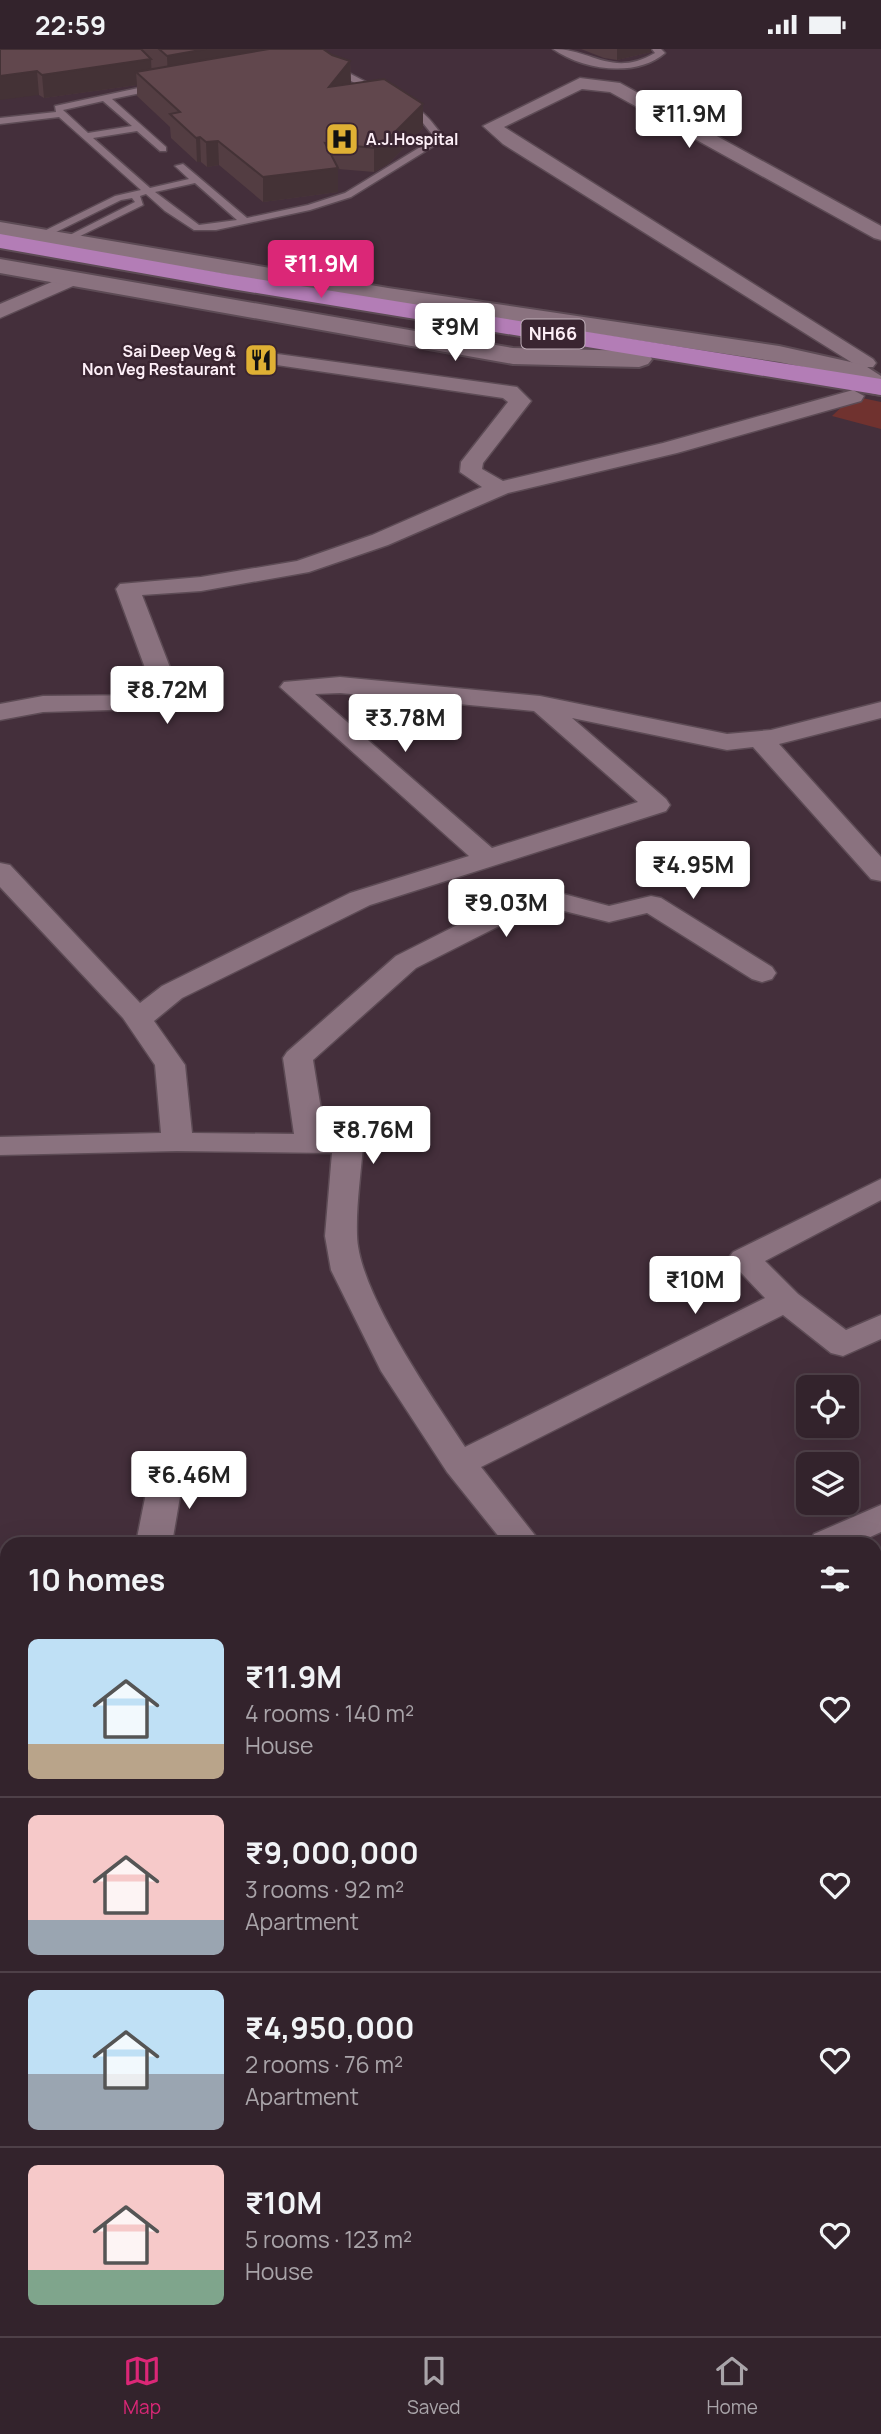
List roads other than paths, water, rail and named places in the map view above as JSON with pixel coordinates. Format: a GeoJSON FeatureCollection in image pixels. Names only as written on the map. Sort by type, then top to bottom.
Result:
{"type":"FeatureCollection","features":[{"type":"Feature","properties":{"kind":"highway","name":"NH66"},"geometry":{"type":"LineString","coordinates":[[0,241],[215,287],[853,396],[881,392]]}},
{"type":"Feature","properties":{"kind":"highway","name":"NH66"},"geometry":{"type":"LineString","coordinates":[[0,256],[215,287],[881,392]]}},
{"type":"Feature","properties":{"kind":"street"},"geometry":{"type":"LineString","coordinates":[[881,234],[614,87],[580,83],[492,126],[509,140],[867,364],[881,392]]}},
{"type":"Feature","properties":{"kind":"street"},"geometry":{"type":"LineString","coordinates":[[0,229],[388,295],[867,364]]}},
{"type":"Feature","properties":{"kind":"street"},"geometry":{"type":"LineString","coordinates":[[0,267],[513,356],[639,359]]}},
{"type":"Feature","properties":{"kind":"street"},"geometry":{"type":"LineString","coordinates":[[0,312],[73,279]]}},
{"type":"Feature","properties":{"kind":"street"},"geometry":{"type":"LineString","coordinates":[[262,358],[509,392],[520,401],[472,462],[471,472],[500,488]]}},
{"type":"Feature","properties":{"kind":"street"},"geometry":{"type":"LineString","coordinates":[[0,712],[43,704],[164,703],[168,696],[128,589],[201,584],[301,568],[380,540],[500,488],[669,448],[853,396]]}},
{"type":"Feature","properties":{"kind":"street"},"geometry":{"type":"LineString","coordinates":[[486,857],[293,687],[340,685],[540,704],[727,742],[765,745],[874,730],[881,736]]}},
{"type":"Feature","properties":{"kind":"street"},"geometry":{"type":"LineString","coordinates":[[138,1019],[172,992],[348,905],[486,857],[657,805],[540,704]]}},
{"type":"Feature","properties":{"kind":"street"},"geometry":{"type":"LineString","coordinates":[[765,745],[881,710]]}},
{"type":"Feature","properties":{"kind":"street"},"geometry":{"type":"LineString","coordinates":[[765,745],[881,873]]}},
{"type":"Feature","properties":{"kind":"street"},"geometry":{"type":"LineString","coordinates":[[852,840],[881,835]]}},
{"type":"Feature","properties":{"kind":"street"},"geometry":{"type":"LineString","coordinates":[[0,871],[138,1019],[170,1065],[177,1142]]}},
{"type":"Feature","properties":{"kind":"street"},"geometry":{"type":"LineString","coordinates":[[311,1143],[298,1058],[406,962],[498,916],[556,900],[609,914],[651,904],[762,973]]}},
{"type":"Feature","properties":{"kind":"street"},"geometry":{"type":"LineString","coordinates":[[0,1146],[177,1142],[348,1144],[341,1236],[347,1269],[398,1371],[459,1464],[518,1537]]}},
{"type":"Feature","properties":{"kind":"street"},"geometry":{"type":"LineString","coordinates":[[881,1188],[744,1259],[786,1301],[843,1345],[881,1325]]}},
{"type":"Feature","properties":{"kind":"street"},"geometry":{"type":"LineString","coordinates":[[459,1464],[786,1301]]}},
{"type":"Feature","properties":{"kind":"street"},"geometry":{"type":"LineString","coordinates":[[155,1537],[168,1468]]}},
{"type":"Feature","properties":{"kind":"street"},"geometry":{"type":"LineString","coordinates":[[839,1537],[881,1517]]}},
{"type":"Feature","properties":{"kind":"lane"},"geometry":{"type":"LineString","coordinates":[[557,49],[605,66],[651,60],[661,53],[656,49]]}},
{"type":"Feature","properties":{"kind":"lane"},"geometry":{"type":"LineString","coordinates":[[320,61],[387,97]]}},
{"type":"Feature","properties":{"kind":"lane"},"geometry":{"type":"LineString","coordinates":[[157,78],[165,85],[66,104],[58,108],[61,114],[148,192],[188,225],[197,228],[310,207],[348,195],[440,139],[422,116],[398,103]]}},
{"type":"Feature","properties":{"kind":"lane"},"geometry":{"type":"LineString","coordinates":[[105,98],[163,149]]}},
{"type":"Feature","properties":{"kind":"lane"},"geometry":{"type":"LineString","coordinates":[[0,121],[61,114]]}},
{"type":"Feature","properties":{"kind":"lane"},"geometry":{"type":"LineString","coordinates":[[86,136],[138,128]]}},
{"type":"Feature","properties":{"kind":"lane"},"geometry":{"type":"LineString","coordinates":[[180,166],[245,221]]}},
{"type":"Feature","properties":{"kind":"lane"},"geometry":{"type":"LineString","coordinates":[[53,238],[118,198],[196,180]]}},
{"type":"Feature","properties":{"kind":"lane"},"geometry":{"type":"LineString","coordinates":[[53,238],[139,204],[136,196]]}},
{"type":"Feature","properties":{"kind":"place","name":"A.J.Hospital"},"geometry":{"type":"Point","coordinates":[342,139]}},
{"type":"Feature","properties":{"kind":"place","name":"Sai Deep Veg & Non Veg Restaurant"},"geometry":{"type":"Point","coordinates":[261,360]}}]}
